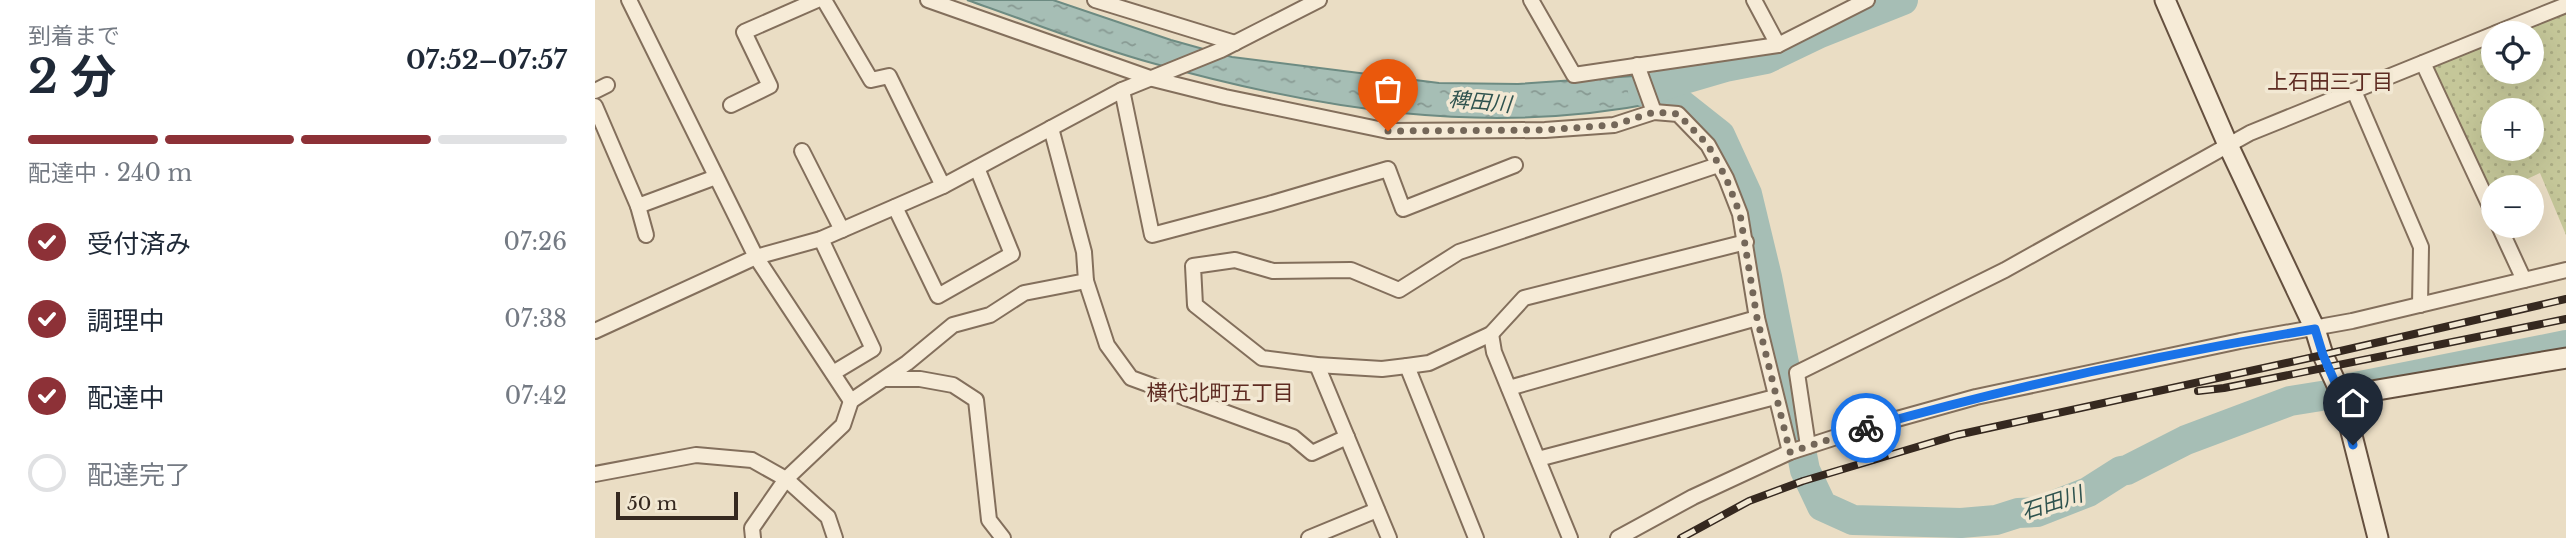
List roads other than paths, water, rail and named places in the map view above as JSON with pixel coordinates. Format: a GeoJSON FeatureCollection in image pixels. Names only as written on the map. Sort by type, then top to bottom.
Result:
{"type":"FeatureCollection","features":[{"type":"Feature","properties":{"kind":"street"},"geometry":{"type":"LineString","coordinates":[[629,0],[756,257],[851,401]]}},
{"type":"Feature","properties":{"kind":"street"},"geometry":{"type":"LineString","coordinates":[[731,105],[770,86],[744,32],[817,0]]}},
{"type":"Feature","properties":{"kind":"street"},"geometry":{"type":"LineString","coordinates":[[824,0],[871,80],[889,76],[943,186]]}},
{"type":"Feature","properties":{"kind":"street"},"geometry":{"type":"LineString","coordinates":[[928,0],[1225,97],[1388,131],[1545,130],[1614,125],[1654,112],[1678,114],[1708,145],[1726,178],[1740,214],[1757,318],[1790,452]]}},
{"type":"Feature","properties":{"kind":"street"},"geometry":{"type":"LineString","coordinates":[[1095,0],[1235,43]]}},
{"type":"Feature","properties":{"kind":"street"},"geometry":{"type":"LineString","coordinates":[[595,331],[756,257],[821,239],[943,186],[1122,90],[1221,50],[1319,0]]}},
{"type":"Feature","properties":{"kind":"street"},"geometry":{"type":"LineString","coordinates":[[1531,0],[1574,75],[1778,45],[1867,0]]}},
{"type":"Feature","properties":{"kind":"street"},"geometry":{"type":"LineString","coordinates":[[1754,0],[1778,45]]}},
{"type":"Feature","properties":{"kind":"street"},"geometry":{"type":"LineString","coordinates":[[2165,0],[2228,145],[2315,329],[2341,396],[2378,538]]}},
{"type":"Feature","properties":{"kind":"street"},"geometry":{"type":"LineString","coordinates":[[2527,21],[2566,5]]}},
{"type":"Feature","properties":{"kind":"street"},"geometry":{"type":"LineString","coordinates":[[1808,446],[1797,373],[2005,270],[2250,133],[2481,40]]}},
{"type":"Feature","properties":{"kind":"street"},"geometry":{"type":"LineString","coordinates":[[2423,63],[2481,187]]}},
{"type":"Feature","properties":{"kind":"street"},"geometry":{"type":"LineString","coordinates":[[1637,65],[1654,112]]}},
{"type":"Feature","properties":{"kind":"street"},"geometry":{"type":"LineString","coordinates":[[1122,90],[1152,235],[1388,169],[1403,209],[1515,165]]}},
{"type":"Feature","properties":{"kind":"street"},"geometry":{"type":"LineString","coordinates":[[2354,91],[2421,247],[2420,305]]}},
{"type":"Feature","properties":{"kind":"street"},"geometry":{"type":"LineString","coordinates":[[595,106],[638,206],[646,235]]}},
{"type":"Feature","properties":{"kind":"street"},"geometry":{"type":"LineString","coordinates":[[1051,128],[1084,252],[1086,281],[1107,345],[1131,379],[1293,436],[1312,453],[1347,437]]}},
{"type":"Feature","properties":{"kind":"street"},"geometry":{"type":"LineString","coordinates":[[802,151],[842,230]]}},
{"type":"Feature","properties":{"kind":"street"},"geometry":{"type":"LineString","coordinates":[[1718,165],[1459,252],[1399,290],[1351,270],[1273,271],[1235,260],[1193,266],[1195,305],[1262,358],[1381,369],[1429,363],[1491,334],[1524,298],[1746,242]]}},
{"type":"Feature","properties":{"kind":"street"},"geometry":{"type":"LineString","coordinates":[[895,207],[938,296],[1012,254],[977,168]]}},
{"type":"Feature","properties":{"kind":"street"},"geometry":{"type":"LineString","coordinates":[[638,206],[716,177]]}},
{"type":"Feature","properties":{"kind":"street"},"geometry":{"type":"LineString","coordinates":[[2505,238],[2524,280]]}},
{"type":"Feature","properties":{"kind":"street"},"geometry":{"type":"LineString","coordinates":[[821,239],[873,349],[833,373]]}},
{"type":"Feature","properties":{"kind":"street"},"geometry":{"type":"LineString","coordinates":[[1618,538],[1693,497],[1790,452],[1976,397],[2240,341],[2315,329],[2566,270]]}},
{"type":"Feature","properties":{"kind":"street"},"geometry":{"type":"LineString","coordinates":[[753,538],[753,528],[786,479],[843,425],[851,401],[907,363],[953,325],[990,314],[1024,293],[1086,281]]}},
{"type":"Feature","properties":{"kind":"street"},"geometry":{"type":"LineString","coordinates":[[1509,388],[1757,318]]}},
{"type":"Feature","properties":{"kind":"street"},"geometry":{"type":"LineString","coordinates":[[1491,334],[1494,352],[1570,538]]}},
{"type":"Feature","properties":{"kind":"street"},"geometry":{"type":"LineString","coordinates":[[2341,396],[2566,358]]}},
{"type":"Feature","properties":{"kind":"street"},"geometry":{"type":"LineString","coordinates":[[1317,365],[1389,538]]}},
{"type":"Feature","properties":{"kind":"street"},"geometry":{"type":"LineString","coordinates":[[1407,366],[1476,538]]}},
{"type":"Feature","properties":{"kind":"street"},"geometry":{"type":"LineString","coordinates":[[884,379],[921,379],[953,385],[976,400],[989,520],[1003,538]]}},
{"type":"Feature","properties":{"kind":"street"},"geometry":{"type":"LineString","coordinates":[[1538,459],[1775,397]]}},
{"type":"Feature","properties":{"kind":"street"},"geometry":{"type":"LineString","coordinates":[[595,474],[696,456],[752,460],[786,479],[828,517],[835,538]]}},
{"type":"Feature","properties":{"kind":"street"},"geometry":{"type":"LineString","coordinates":[[1309,538],[1377,510]]}},
{"type":"Feature","properties":{"kind":"water"},"geometry":{"type":"Polygon","coordinates":[[[967,0],[1053,0],[1171,40],[1232,57],[1439,83],[1518,84],[1649,75],[1658,80],[1664,93],[1660,102],[1596,112],[1532,117],[1468,117],[1341,105],[1215,80],[1152,63],[967,0]]]}},
{"type":"Feature","properties":{"kind":"waterway","name":"稗田川"},"geometry":{"type":"LineString","coordinates":[[1643,91],[1725,67],[1766,59],[1820,33],[1903,0]]}},
{"type":"Feature","properties":{"kind":"waterway","name":"石田川"},"geometry":{"type":"LineString","coordinates":[[1646,90],[1677,101],[1720,135],[1747,194],[1767,277],[1805,470],[1822,506],[1853,520],[1961,523],[2037,512],[2088,492],[2121,471],[2186,440],[2290,401],[2340,393],[2345,389],[2566,345]]}},
{"type":"Feature","properties":{"kind":"railway"},"geometry":{"type":"LineString","coordinates":[[1681,538],[1749,501],[1803,481],[1957,435],[2566,299]]}},
{"type":"Feature","properties":{"kind":"railway"},"geometry":{"type":"LineString","coordinates":[[2198,391],[2566,319]]}},
{"type":"Feature","properties":{"kind":"district","name":"上石田三丁目"},"geometry":{"type":"Point","coordinates":[2330,82]}},
{"type":"Feature","properties":{"kind":"district","name":"横代北町五丁目"},"geometry":{"type":"Point","coordinates":[1220,393]}}]}
